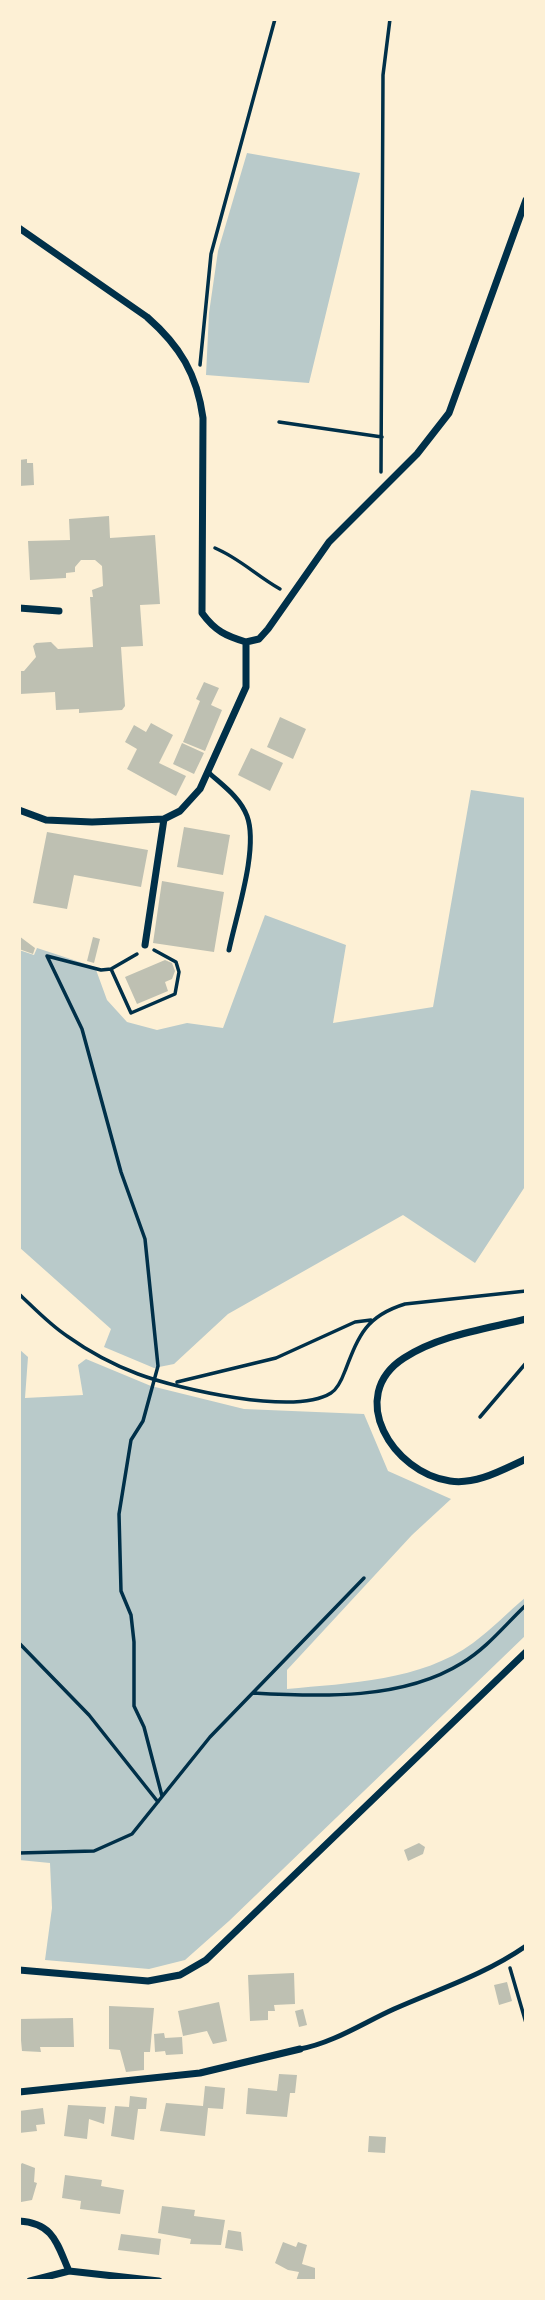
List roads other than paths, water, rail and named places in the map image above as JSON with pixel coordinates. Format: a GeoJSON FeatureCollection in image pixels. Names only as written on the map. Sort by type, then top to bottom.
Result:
{"type":"FeatureCollection","features":[{"type":"Feature","properties":{"kind":"street"},"geometry":{"type":"LineString","coordinates":[[19,229],[147,317],[181,351],[195,380],[203,418],[202,613],[218,631],[246,642],[259,639],[268,629],[329,542],[435,434],[449,413],[526,200]]}},
{"type":"Feature","properties":{"kind":"street"},"geometry":{"type":"LineString","coordinates":[[19,608],[59,611]]}},
{"type":"Feature","properties":{"kind":"street"},"geometry":{"type":"LineString","coordinates":[[19,810],[50,821],[126,822],[164,819],[180,811],[191,800],[208,772],[246,687],[246,642]]}},
{"type":"Feature","properties":{"kind":"street"},"geometry":{"type":"LineString","coordinates":[[145,945],[164,819]]}},
{"type":"Feature","properties":{"kind":"street"},"geometry":{"type":"LineString","coordinates":[[526,1319],[433,1344],[403,1358],[387,1373],[378,1412],[382,1430],[393,1450],[411,1466],[429,1476],[452,1481],[482,1478],[526,1459]]}},
{"type":"Feature","properties":{"kind":"street"},"geometry":{"type":"LineString","coordinates":[[19,1970],[148,1981],[180,1975],[206,1960],[526,1652]]}},
{"type":"Feature","properties":{"kind":"street"},"geometry":{"type":"LineString","coordinates":[[19,2092],[200,2073],[300,2049]]}},
{"type":"Feature","properties":{"kind":"street"},"geometry":{"type":"LineString","coordinates":[[19,2221],[43,2226],[54,2237],[69,2271]]}},
{"type":"Feature","properties":{"kind":"street"},"geometry":{"type":"LineString","coordinates":[[30,2281],[69,2271],[159,2281]]}},
{"type":"Feature","properties":{"kind":"lane"},"geometry":{"type":"LineString","coordinates":[[208,772],[236,798],[247,817],[250,832],[249,857],[229,950]]}},
{"type":"Feature","properties":{"kind":"lane"},"geometry":{"type":"LineString","coordinates":[[300,2049],[331,2040],[395,2009],[462,1983],[508,1959],[526,1946]]}}]}
